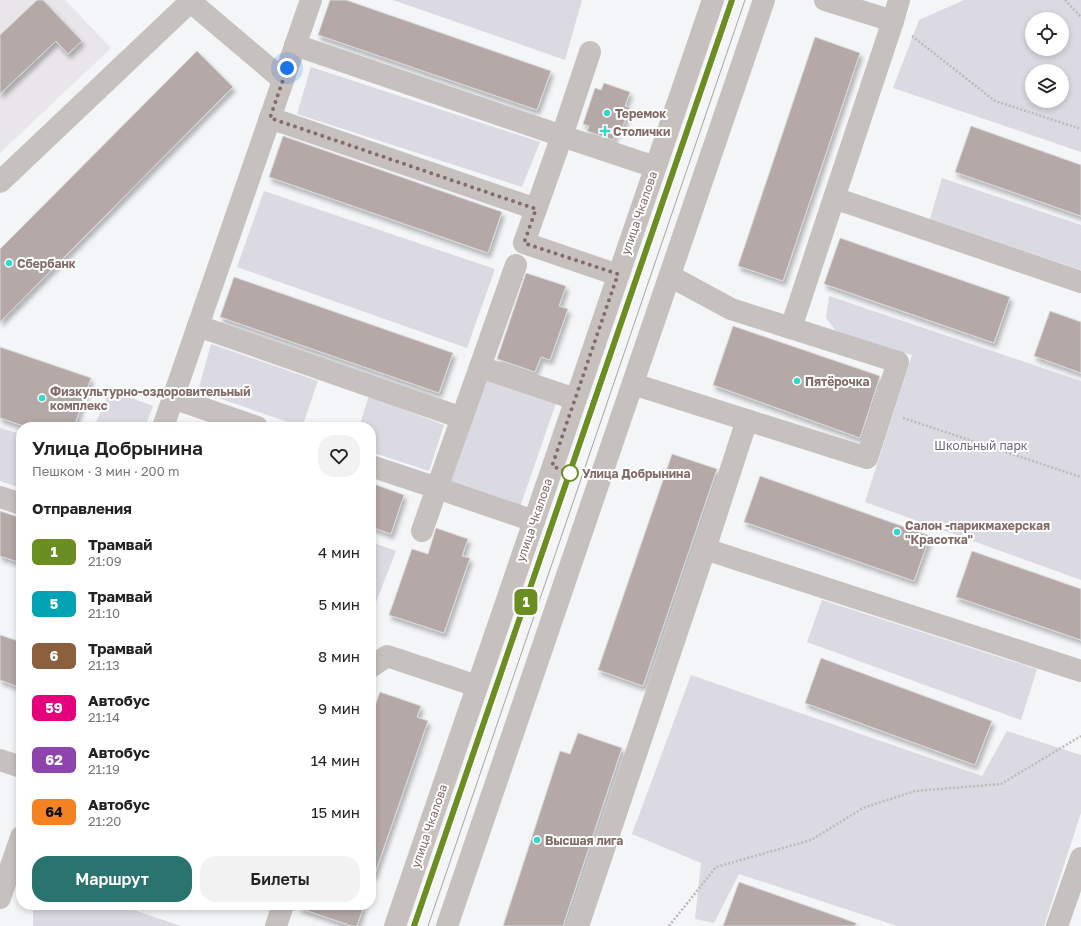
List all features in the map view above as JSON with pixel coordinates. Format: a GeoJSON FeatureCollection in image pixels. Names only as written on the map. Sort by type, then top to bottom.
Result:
{"type":"FeatureCollection","features":[{"type":"Feature","properties":{"kind":"street"},"geometry":{"type":"LineString","coordinates":[[165,422],[311,0]]}},
{"type":"Feature","properties":{"kind":"street","name":"улица Чкалова"},"geometry":{"type":"LineString","coordinates":[[394,926],[712,0]]}},
{"type":"Feature","properties":{"kind":"street"},"geometry":{"type":"LineString","coordinates":[[447,926],[764,0]]}},
{"type":"Feature","properties":{"kind":"street"},"geometry":{"type":"LineString","coordinates":[[825,0],[893,21]]}},
{"type":"Feature","properties":{"kind":"street"},"geometry":{"type":"LineString","coordinates":[[791,328],[899,0]]}},
{"type":"Feature","properties":{"kind":"street"},"geometry":{"type":"LineString","coordinates":[[0,182],[192,1],[283,80]]}},
{"type":"Feature","properties":{"kind":"street"},"geometry":{"type":"LineString","coordinates":[[295,45],[655,167]]}},
{"type":"Feature","properties":{"kind":"street"},"geometry":{"type":"LineString","coordinates":[[590,52],[524,243],[618,274]]}},
{"type":"Feature","properties":{"kind":"street"},"geometry":{"type":"LineString","coordinates":[[270,118],[536,209]]}},
{"type":"Feature","properties":{"kind":"street"},"geometry":{"type":"LineString","coordinates":[[834,198],[1081,282]]}},
{"type":"Feature","properties":{"kind":"street"},"geometry":{"type":"LineString","coordinates":[[422,532],[516,265]]}},
{"type":"Feature","properties":{"kind":"street"},"geometry":{"type":"LineString","coordinates":[[633,384],[867,458],[898,362],[731,308],[670,276]]}},
{"type":"Feature","properties":{"kind":"street"},"geometry":{"type":"LineString","coordinates":[[198,326],[462,418]]}},
{"type":"Feature","properties":{"kind":"street"},"geometry":{"type":"LineString","coordinates":[[480,367],[575,399]]}},
{"type":"Feature","properties":{"kind":"street"},"geometry":{"type":"LineString","coordinates":[[173,398],[243,422]]}},
{"type":"Feature","properties":{"kind":"street"},"geometry":{"type":"LineString","coordinates":[[578,926],[747,420]]}},
{"type":"Feature","properties":{"kind":"street"},"geometry":{"type":"LineString","coordinates":[[376,468],[534,521]]}},
{"type":"Feature","properties":{"kind":"street"},"geometry":{"type":"LineString","coordinates":[[0,497],[16,502]]}},
{"type":"Feature","properties":{"kind":"street"},"geometry":{"type":"LineString","coordinates":[[705,549],[1081,671]]}},
{"type":"Feature","properties":{"kind":"street"},"geometry":{"type":"LineString","coordinates":[[376,664],[387,656],[477,686]]}},
{"type":"Feature","properties":{"kind":"street"},"geometry":{"type":"LineString","coordinates":[[0,760],[16,765]]}},
{"type":"Feature","properties":{"kind":"street"},"geometry":{"type":"LineString","coordinates":[[0,898],[16,852]]}},
{"type":"Feature","properties":{"kind":"street"},"geometry":{"type":"LineString","coordinates":[[1057,926],[1081,858]]}},
{"type":"Feature","properties":{"kind":"path"},"geometry":{"type":"LineString","coordinates":[[1065,0],[1081,17]]}},
{"type":"Feature","properties":{"kind":"path"},"geometry":{"type":"LineString","coordinates":[[893,21],[995,101],[1081,129]]}},
{"type":"Feature","properties":{"kind":"path"},"geometry":{"type":"LineString","coordinates":[[882,411],[1081,477]]}},
{"type":"Feature","properties":{"kind":"path"},"geometry":{"type":"LineString","coordinates":[[669,926],[716,867],[811,840],[863,808],[915,791],[1001,784],[1081,736]]}},
{"type":"Feature","properties":{"kind":"shaded area"},"geometry":{"type":"Polygon","coordinates":[[[0,0],[65,0],[111,48],[0,153],[0,0]]]}},
{"type":"Feature","properties":{"kind":"green space"},"geometry":{"type":"Polygon","coordinates":[[[393,0],[582,0],[565,60],[393,0]]]}},
{"type":"Feature","properties":{"kind":"green space"},"geometry":{"type":"Polygon","coordinates":[[[964,0],[1081,0],[1081,152],[893,88],[919,20],[964,0]]]}},
{"type":"Feature","properties":{"kind":"green space"},"geometry":{"type":"Polygon","coordinates":[[[311,67],[540,142],[522,187],[297,114],[311,67]]]}},
{"type":"Feature","properties":{"kind":"green space"},"geometry":{"type":"Polygon","coordinates":[[[942,178],[1081,225],[1081,270],[930,219],[942,178]]]}},
{"type":"Feature","properties":{"kind":"green space"},"geometry":{"type":"Polygon","coordinates":[[[264,191],[495,269],[467,348],[237,267],[264,191]]]}},
{"type":"Feature","properties":{"kind":"green space","name":"Школьный парк"},"geometry":{"type":"Polygon","coordinates":[[[829,296],[1081,381],[1081,580],[865,502],[912,355],[836,331],[826,318],[829,296]]]}},
{"type":"Feature","properties":{"kind":"green space"},"geometry":{"type":"Polygon","coordinates":[[[211,344],[318,381],[304,422],[288,422],[198,391],[211,344]]]}},
{"type":"Feature","properties":{"kind":"green space"},"geometry":{"type":"Polygon","coordinates":[[[483,378],[556,403],[519,510],[445,485],[483,378]]]}},
{"type":"Feature","properties":{"kind":"green space"},"geometry":{"type":"Polygon","coordinates":[[[110,390],[153,406],[147,422],[96,422],[110,390]]]}},
{"type":"Feature","properties":{"kind":"green space"},"geometry":{"type":"Polygon","coordinates":[[[369,396],[444,425],[429,471],[376,454],[376,422],[361,422],[369,396]]]}},
{"type":"Feature","properties":{"kind":"green space"},"geometry":{"type":"Polygon","coordinates":[[[0,428],[16,433],[16,486],[0,481],[0,428]]]}},
{"type":"Feature","properties":{"kind":"green space"},"geometry":{"type":"Polygon","coordinates":[[[376,544],[396,551],[376,602],[376,544]]]}},
{"type":"Feature","properties":{"kind":"green space"},"geometry":{"type":"Polygon","coordinates":[[[822,600],[1037,669],[1021,720],[807,642],[822,600]]]}},
{"type":"Feature","properties":{"kind":"green space"},"geometry":{"type":"Polygon","coordinates":[[[691,675],[982,776],[1007,731],[1081,755],[1081,813],[1044,926],[897,926],[739,874],[714,923],[695,919],[701,863],[632,834],[691,675]]]}},
{"type":"Feature","properties":{"kind":"green space"},"geometry":{"type":"Polygon","coordinates":[[[134,910],[181,926],[33,926],[33,911],[134,910]]]}},
{"type":"Feature","properties":{"kind":"building"},"geometry":{"type":"Polygon","coordinates":[[[37,0],[43,0],[82,41],[68,54],[56,41],[0,94],[0,35],[37,0]]]}},
{"type":"Feature","properties":{"kind":"building"},"geometry":{"type":"Polygon","coordinates":[[[330,0],[346,0],[551,71],[537,110],[318,35],[330,0]]]}},
{"type":"Feature","properties":{"kind":"building"},"geometry":{"type":"Polygon","coordinates":[[[815,37],[860,53],[783,281],[738,266],[815,37]]]}},
{"type":"Feature","properties":{"kind":"building"},"geometry":{"type":"Polygon","coordinates":[[[197,51],[233,87],[0,322],[0,249],[197,51]]]}},
{"type":"Feature","properties":{"kind":"building","name":"Теремок"},"geometry":{"type":"Polygon","coordinates":[[[604,83],[630,92],[625,106],[630,107],[621,131],[617,130],[613,140],[587,131],[589,126],[583,124],[595,88],[601,90],[604,83]]]}},
{"type":"Feature","properties":{"kind":"building"},"geometry":{"type":"Polygon","coordinates":[[[971,126],[1081,165],[1081,216],[955,172],[971,126]]]}},
{"type":"Feature","properties":{"kind":"building"},"geometry":{"type":"Polygon","coordinates":[[[283,136],[502,212],[488,253],[269,177],[283,136]]]}},
{"type":"Feature","properties":{"kind":"building"},"geometry":{"type":"Polygon","coordinates":[[[840,238],[1010,297],[994,343],[824,284],[840,238]]]}},
{"type":"Feature","properties":{"kind":"building"},"geometry":{"type":"Polygon","coordinates":[[[526,273],[566,286],[559,306],[568,309],[550,360],[541,357],[535,372],[497,359],[526,273]]]}},
{"type":"Feature","properties":{"kind":"building"},"geometry":{"type":"Polygon","coordinates":[[[234,277],[453,353],[439,393],[220,317],[234,277]]]}},
{"type":"Feature","properties":{"kind":"building"},"geometry":{"type":"Polygon","coordinates":[[[1050,311],[1081,322],[1081,373],[1034,356],[1050,311]]]}},
{"type":"Feature","properties":{"kind":"building","name":"Пятёрочка"},"geometry":{"type":"Polygon","coordinates":[[[733,326],[880,376],[860,438],[713,385],[733,326]]]}},
{"type":"Feature","properties":{"kind":"building","name":"Физкультурно-оздоровительный комплекс"},"geometry":{"type":"Polygon","coordinates":[[[0,347],[91,378],[76,422],[16,422],[16,423],[0,418],[0,347]]]}},
{"type":"Feature","properties":{"kind":"building"},"geometry":{"type":"Polygon","coordinates":[[[672,454],[717,469],[643,686],[598,670],[672,454]]]}},
{"type":"Feature","properties":{"kind":"building"},"geometry":{"type":"Polygon","coordinates":[[[760,476],[930,536],[914,581],[744,522],[760,476]]]}},
{"type":"Feature","properties":{"kind":"building"},"geometry":{"type":"Polygon","coordinates":[[[376,485],[404,495],[391,534],[376,529],[376,485]]]}},
{"type":"Feature","properties":{"kind":"building"},"geometry":{"type":"Polygon","coordinates":[[[0,511],[16,516],[16,561],[0,556],[0,511]]]}},
{"type":"Feature","properties":{"kind":"building"},"geometry":{"type":"Polygon","coordinates":[[[436,528],[468,539],[462,556],[470,558],[444,633],[389,615],[412,549],[428,554],[436,528]]]}},
{"type":"Feature","properties":{"kind":"building"},"geometry":{"type":"Polygon","coordinates":[[[972,551],[1081,589],[1081,640],[956,597],[972,551]]]}},
{"type":"Feature","properties":{"kind":"building"},"geometry":{"type":"Polygon","coordinates":[[[0,635],[16,640],[16,686],[0,680],[0,635]]]}},
{"type":"Feature","properties":{"kind":"building"},"geometry":{"type":"Polygon","coordinates":[[[821,658],[992,721],[975,765],[805,703],[821,658]]]}},
{"type":"Feature","properties":{"kind":"building"},"geometry":{"type":"Polygon","coordinates":[[[380,692],[421,706],[417,717],[428,721],[376,870],[376,703],[380,692]]]}},
{"type":"Feature","properties":{"kind":"building"},"geometry":{"type":"Polygon","coordinates":[[[578,733],[622,748],[563,926],[503,926],[560,751],[570,754],[578,733]]]}},
{"type":"Feature","properties":{"kind":"building"},"geometry":{"type":"Polygon","coordinates":[[[739,882],[856,923],[855,926],[723,926],[739,882]]]}},
{"type":"Feature","properties":{"kind":"building"},"geometry":{"type":"Polygon","coordinates":[[[305,910],[362,910],[357,926],[352,926],[305,910]]]}},
{"type":"Feature","properties":{"kind":"tram line"},"geometry":{"type":"LineString","coordinates":[[414,926],[732,0]]}},
{"type":"Feature","properties":{"kind":"tram line","name":"1"},"geometry":{"type":"LineString","coordinates":[[414,926],[732,0]]}},
{"type":"Feature","properties":{"kind":"tram line"},"geometry":{"type":"LineString","coordinates":[[428,926],[745,0]]}},
{"type":"Feature","properties":{"kind":"place","name":"Теремок"},"geometry":{"type":"Point","coordinates":[607,113]}},
{"type":"Feature","properties":{"kind":"place","name":"Столички"},"geometry":{"type":"Point","coordinates":[605,131]}},
{"type":"Feature","properties":{"kind":"place","name":"Сбербанк"},"geometry":{"type":"Point","coordinates":[9,263]}},
{"type":"Feature","properties":{"kind":"place","name":"Пятёрочка"},"geometry":{"type":"Point","coordinates":[797,381]}},
{"type":"Feature","properties":{"kind":"place","name":"Физкультурно-оздоровительный комплекс"},"geometry":{"type":"Point","coordinates":[42,398]}},
{"type":"Feature","properties":{"kind":"place","name":"Улица Добрынина"},"geometry":{"type":"Point","coordinates":[570,473]}},
{"type":"Feature","properties":{"kind":"place","name":"Салон -парикмахерская \"Красотка\""},"geometry":{"type":"Point","coordinates":[897,532]}},
{"type":"Feature","properties":{"kind":"place","name":"Высшая лига"},"geometry":{"type":"Point","coordinates":[537,840]}},
{"type":"Feature","properties":{"kind":"route"},"geometry":{"type":"LineString","coordinates":[[287,68],[270,118],[536,209],[524,243],[618,274],[552,466],[570,473]]}}]}
